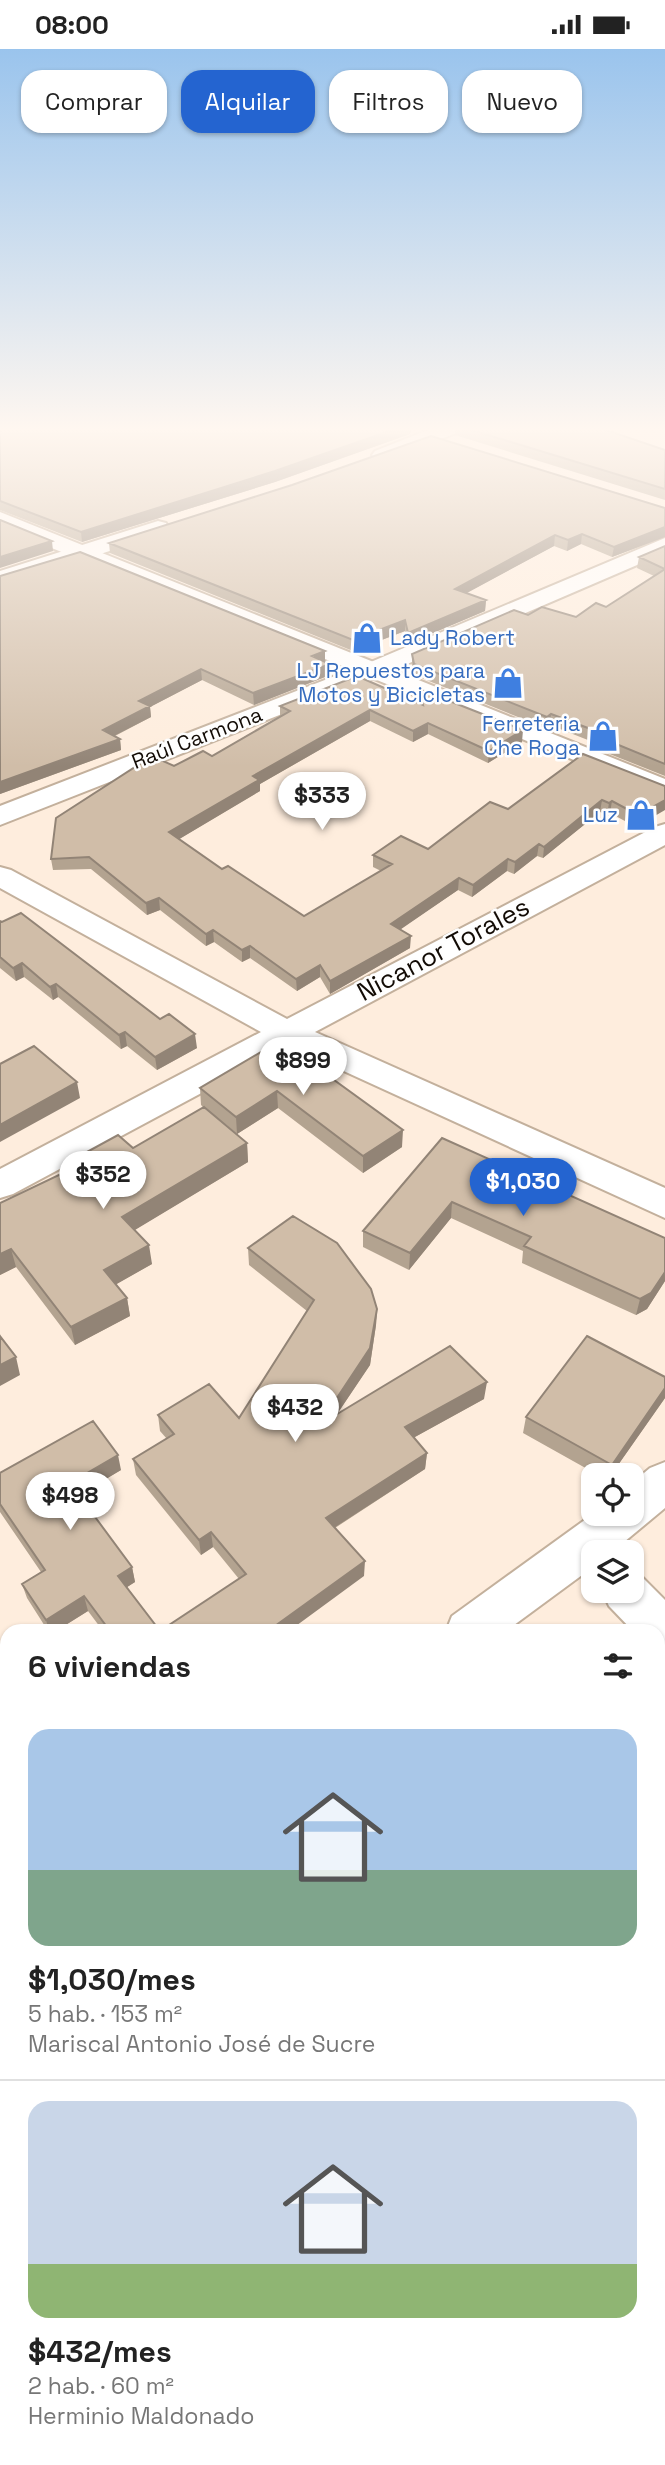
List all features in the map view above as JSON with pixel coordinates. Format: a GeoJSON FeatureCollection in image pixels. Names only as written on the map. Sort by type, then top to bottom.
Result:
{"type":"FeatureCollection","features":[{"type":"Feature","properties":{"kind":"street"},"geometry":{"type":"LineString","coordinates":[[53,541],[375,669],[665,789]]}},
{"type":"Feature","properties":{"kind":"street"},"geometry":{"type":"LineString","coordinates":[[0,579],[117,541]]}},
{"type":"Feature","properties":{"kind":"street","name":"Raúl Carmona"},"geometry":{"type":"LineString","coordinates":[[0,816],[375,669],[665,545]]}},
{"type":"Feature","properties":{"kind":"street","name":"Nicanor Torales"},"geometry":{"type":"LineString","coordinates":[[0,1185],[665,833]]}},
{"type":"Feature","properties":{"kind":"street"},"geometry":{"type":"LineString","coordinates":[[0,876],[286,1032],[665,1204]]}},
{"type":"Feature","properties":{"kind":"street"},"geometry":{"type":"LineString","coordinates":[[644,1499],[665,1481]]}},
{"type":"Feature","properties":{"kind":"street"},"geometry":{"type":"LineString","coordinates":[[601,1540],[614,1526]]}},
{"type":"Feature","properties":{"kind":"street"},"geometry":{"type":"LineString","coordinates":[[480,1624],[581,1557]]}},
{"type":"Feature","properties":{"kind":"street"},"geometry":{"type":"LineString","coordinates":[[637,1603],[657,1624]]}},
{"type":"Feature","properties":{"kind":"building"},"geometry":{"type":"Polygon","coordinates":[[[0,541],[52,541],[0,557],[0,541]]]}},
{"type":"Feature","properties":{"kind":"building"},"geometry":{"type":"Polygon","coordinates":[[[116,541],[544,541],[455,589],[486,600],[408,633],[405,620],[353,640],[109,543],[116,541]]]}},
{"type":"Feature","properties":{"kind":"building"},"geometry":{"type":"Polygon","coordinates":[[[599,541],[630,541],[614,547],[599,541]]]}},
{"type":"Feature","properties":{"kind":"building"},"geometry":{"type":"Polygon","coordinates":[[[665,546],[665,569],[639,557],[665,546]]]}},
{"type":"Feature","properties":{"kind":"building"},"geometry":{"type":"Polygon","coordinates":[[[80,552],[325,651],[312,656],[330,664],[253,693],[201,669],[139,701],[150,706],[103,730],[120,739],[0,782],[0,576],[80,552]]]}},
{"type":"Feature","properties":{"kind":"building"},"geometry":{"type":"Polygon","coordinates":[[[665,569],[665,764],[604,739],[609,736],[551,714],[547,717],[414,664],[412,654],[514,610],[528,615],[542,607],[576,617],[596,603],[606,607],[665,569]]]}},
{"type":"Feature","properties":{"kind":"building"},"geometry":{"type":"Polygon","coordinates":[[[357,676],[423,705],[419,689],[523,730],[489,751],[428,723],[413,731],[370,710],[253,776],[259,780],[169,832],[222,869],[228,866],[304,916],[392,864],[373,855],[401,836],[428,849],[490,802],[508,809],[583,754],[665,786],[665,800],[638,815],[612,801],[609,803],[602,800],[544,847],[539,844],[515,862],[508,859],[473,885],[459,878],[391,924],[411,936],[330,981],[320,965],[296,979],[250,946],[242,950],[213,930],[206,934],[159,898],[146,903],[89,857],[51,859],[56,818],[152,756],[174,766],[203,751],[212,756],[290,711],[280,706],[357,676]]]}},
{"type":"Feature","properties":{"kind":"building"},"geometry":{"type":"Polygon","coordinates":[[[21,913],[160,1019],[169,1014],[195,1034],[155,1057],[125,1032],[119,1035],[56,984],[50,987],[22,963],[13,968],[0,957],[0,921],[21,913]]]}},
{"type":"Feature","properties":{"kind":"building"},"geometry":{"type":"Polygon","coordinates":[[[34,1046],[77,1082],[0,1125],[0,1064],[34,1046]]]}},
{"type":"Feature","properties":{"kind":"building"},"geometry":{"type":"Polygon","coordinates":[[[266,1049],[294,1051],[403,1130],[363,1156],[277,1091],[236,1117],[200,1088],[266,1049]]]}},
{"type":"Feature","properties":{"kind":"building"},"geometry":{"type":"Polygon","coordinates":[[[204,1107],[247,1143],[122,1217],[149,1245],[104,1270],[127,1298],[71,1327],[11,1249],[0,1254],[0,1203],[80,1165],[74,1159],[118,1135],[133,1148],[204,1107]]]}},
{"type":"Feature","properties":{"kind":"building"},"geometry":{"type":"Polygon","coordinates":[[[442,1138],[665,1238],[665,1272],[651,1293],[640,1299],[524,1246],[531,1237],[452,1202],[410,1253],[363,1231],[442,1138]]]}},
{"type":"Feature","properties":{"kind":"building"},"geometry":{"type":"Polygon","coordinates":[[[293,1216],[337,1243],[371,1289],[377,1309],[370,1348],[319,1425],[450,1346],[487,1382],[405,1427],[427,1453],[326,1518],[365,1561],[278,1624],[171,1624],[246,1574],[211,1532],[199,1540],[133,1459],[174,1434],[158,1415],[209,1384],[239,1418],[314,1300],[248,1248],[293,1216]]]}},
{"type":"Feature","properties":{"kind":"building"},"geometry":{"type":"Polygon","coordinates":[[[0,1336],[16,1357],[0,1365],[0,1336]]]}},
{"type":"Feature","properties":{"kind":"building"},"geometry":{"type":"Polygon","coordinates":[[[587,1336],[665,1377],[665,1388],[613,1463],[608,1463],[526,1417],[587,1336]]]}},
{"type":"Feature","properties":{"kind":"building"},"geometry":{"type":"Polygon","coordinates":[[[93,1421],[118,1455],[70,1483],[132,1567],[118,1576],[155,1624],[105,1624],[84,1596],[46,1620],[22,1584],[45,1570],[0,1504],[0,1473],[93,1421]]]}},
{"type":"Feature","properties":{"kind":"place","name":"Lady Robert"},"geometry":{"type":"Point","coordinates":[367,638]}},
{"type":"Feature","properties":{"kind":"place","name":"LJ Repuestos para Motos y Bicicletas"},"geometry":{"type":"Point","coordinates":[508,683]}},
{"type":"Feature","properties":{"kind":"place","name":"Ferreteria Che Roga"},"geometry":{"type":"Point","coordinates":[603,736]}},
{"type":"Feature","properties":{"kind":"place","name":"Luz"},"geometry":{"type":"Point","coordinates":[641,815]}}]}
